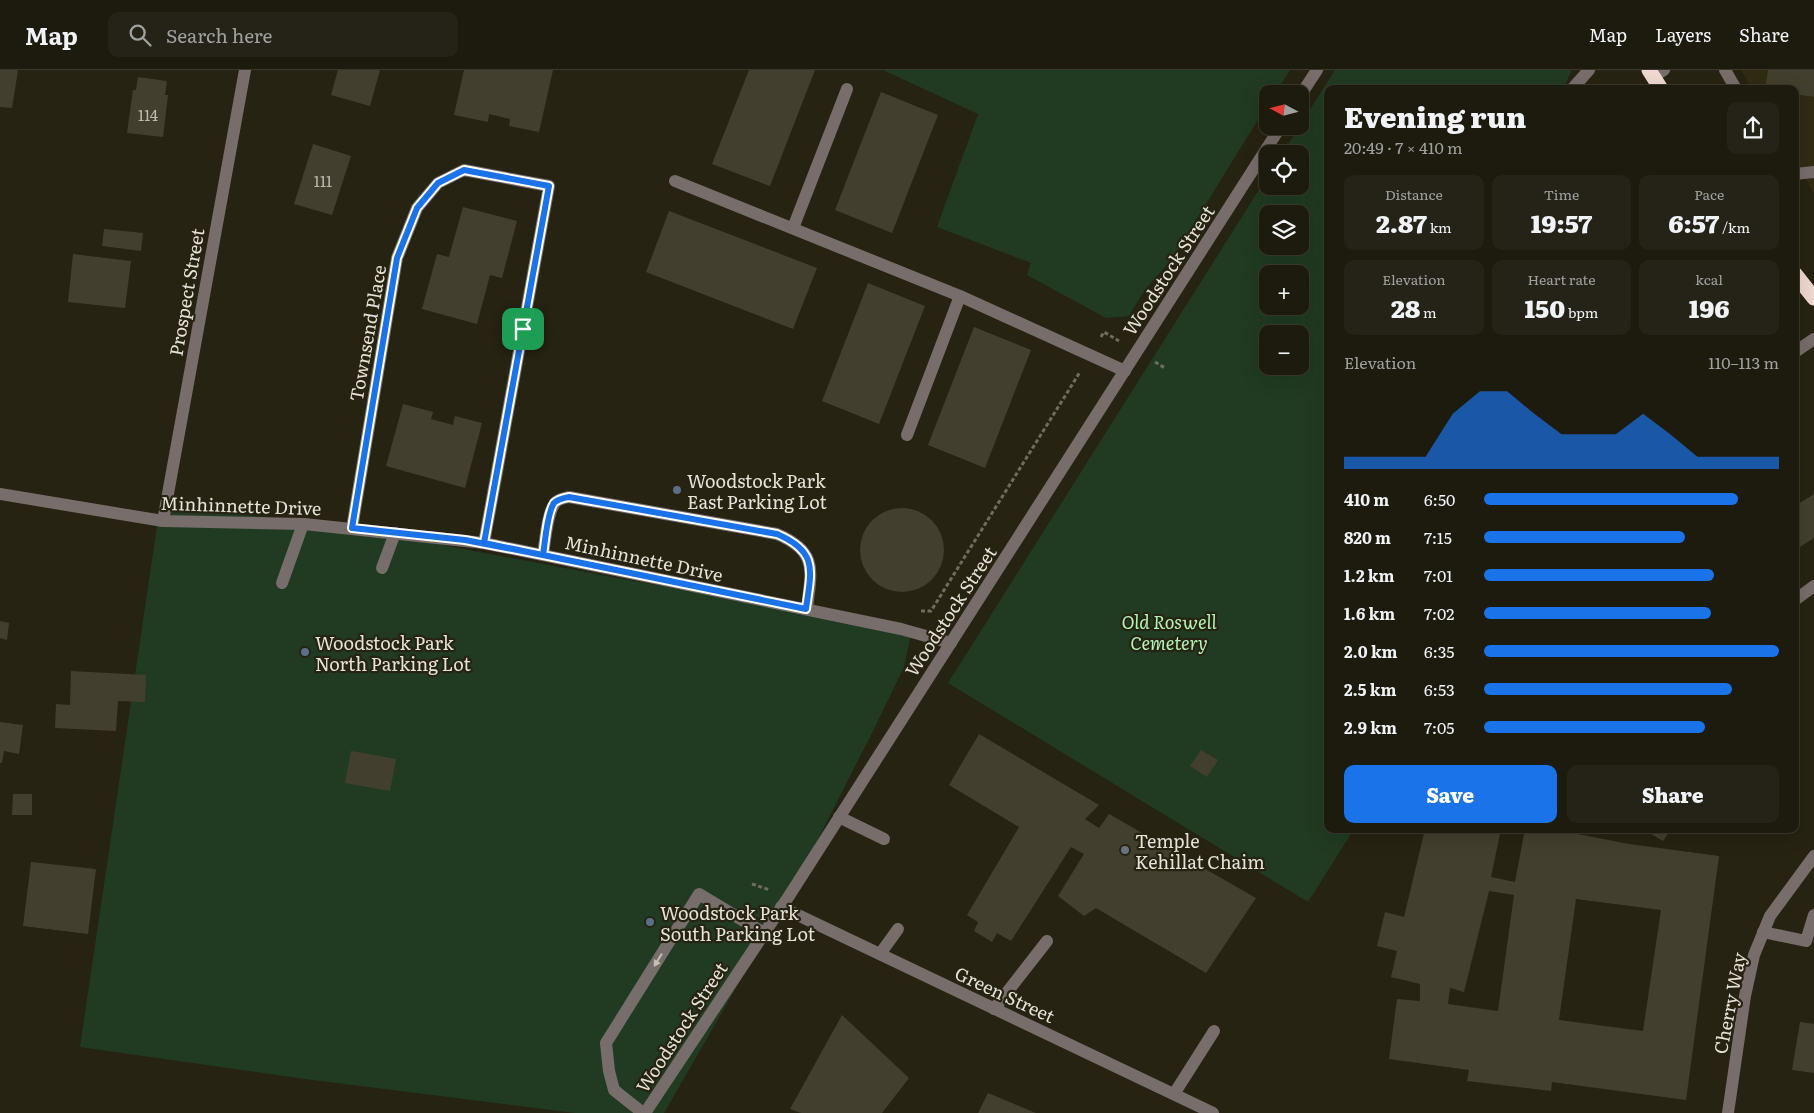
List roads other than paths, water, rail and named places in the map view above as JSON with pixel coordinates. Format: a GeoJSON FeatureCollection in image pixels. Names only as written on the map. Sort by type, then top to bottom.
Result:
{"type":"FeatureCollection","features":[{"type":"Feature","properties":{"kind":"highway"},"geometry":{"type":"LineString","coordinates":[[1799,279],[1814,298]]}},
{"type":"Feature","properties":{"kind":"street","name":"Prospect Street"},"geometry":{"type":"LineString","coordinates":[[163,521],[245,70]]}},
{"type":"Feature","properties":{"kind":"street"},"geometry":{"type":"LineString","coordinates":[[1307,85],[1317,70]]}},
{"type":"Feature","properties":{"kind":"street"},"geometry":{"type":"LineString","coordinates":[[1576,85],[1589,70]]}},
{"type":"Feature","properties":{"kind":"street"},"geometry":{"type":"LineString","coordinates":[[1725,70],[1734,85]]}},
{"type":"Feature","properties":{"kind":"street"},"geometry":{"type":"LineString","coordinates":[[793,228],[847,89]]}},
{"type":"Feature","properties":{"kind":"street","name":"Woodstock Street"},"geometry":{"type":"LineString","coordinates":[[644,1113],[781,907],[1275,135]]}},
{"type":"Feature","properties":{"kind":"street","name":"Townsend Place"},"geometry":{"type":"LineString","coordinates":[[352,528],[397,258],[417,208],[438,183],[464,170],[549,186],[484,543]]}},
{"type":"Feature","properties":{"kind":"street"},"geometry":{"type":"LineString","coordinates":[[1799,174],[1814,172]]}},
{"type":"Feature","properties":{"kind":"street"},"geometry":{"type":"LineString","coordinates":[[675,181],[960,296],[1125,371]]}},
{"type":"Feature","properties":{"kind":"street"},"geometry":{"type":"LineString","coordinates":[[907,434],[960,296]]}},
{"type":"Feature","properties":{"kind":"street"},"geometry":{"type":"LineString","coordinates":[[1799,349],[1814,339]]}},
{"type":"Feature","properties":{"kind":"street","name":"Minhinnette Drive"},"geometry":{"type":"LineString","coordinates":[[0,494],[163,521],[303,524],[484,543],[901,628],[951,643]]}},
{"type":"Feature","properties":{"kind":"street"},"geometry":{"type":"LineString","coordinates":[[543,555],[554,504],[561,499],[569,497],[777,534],[791,540],[801,548],[808,560],[811,570],[806,609]]}},
{"type":"Feature","properties":{"kind":"street"},"geometry":{"type":"LineString","coordinates":[[282,583],[303,524]]}},
{"type":"Feature","properties":{"kind":"street"},"geometry":{"type":"LineString","coordinates":[[382,568],[395,533]]}},
{"type":"Feature","properties":{"kind":"street"},"geometry":{"type":"LineString","coordinates":[[1799,597],[1814,586]]}},
{"type":"Feature","properties":{"kind":"street"},"geometry":{"type":"LineString","coordinates":[[839,817],[884,839]]}},
{"type":"Feature","properties":{"kind":"street","name":"Cherry Way"},"geometry":{"type":"LineString","coordinates":[[1728,1113],[1745,996],[1754,955],[1770,916],[1814,856]]}},
{"type":"Feature","properties":{"kind":"street"},"geometry":{"type":"LineString","coordinates":[[644,1113],[614,1090],[609,1071],[606,1043],[698,894],[764,933]]}},
{"type":"Feature","properties":{"kind":"street","name":"Green Street"},"geometry":{"type":"LineString","coordinates":[[781,907],[1213,1113]]}},
{"type":"Feature","properties":{"kind":"street"},"geometry":{"type":"LineString","coordinates":[[1763,932],[1806,941],[1814,915]]}},
{"type":"Feature","properties":{"kind":"street"},"geometry":{"type":"LineString","coordinates":[[880,954],[898,929]]}},
{"type":"Feature","properties":{"kind":"street"},"geometry":{"type":"LineString","coordinates":[[994,1009],[1048,940]]}},
{"type":"Feature","properties":{"kind":"street"},"geometry":{"type":"LineString","coordinates":[[1174,1094],[1214,1031]]}},
{"type":"Feature","properties":{"kind":"place","name":"Woodstock Park East Parking Lot"},"geometry":{"type":"Point","coordinates":[677,490]}},
{"type":"Feature","properties":{"kind":"place","name":"Woodstock Park North Parking Lot"},"geometry":{"type":"Point","coordinates":[305,652]}},
{"type":"Feature","properties":{"kind":"place","name":"Temple Kehillat Chaim"},"geometry":{"type":"Point","coordinates":[1125,850]}},
{"type":"Feature","properties":{"kind":"place","name":"Woodstock Park South Parking Lot"},"geometry":{"type":"Point","coordinates":[650,922]}},
{"type":"Feature","properties":{"kind":"park label","name":"Old Roswell Cemetery"},"geometry":{"type":"Point","coordinates":[1169,631]}}]}
